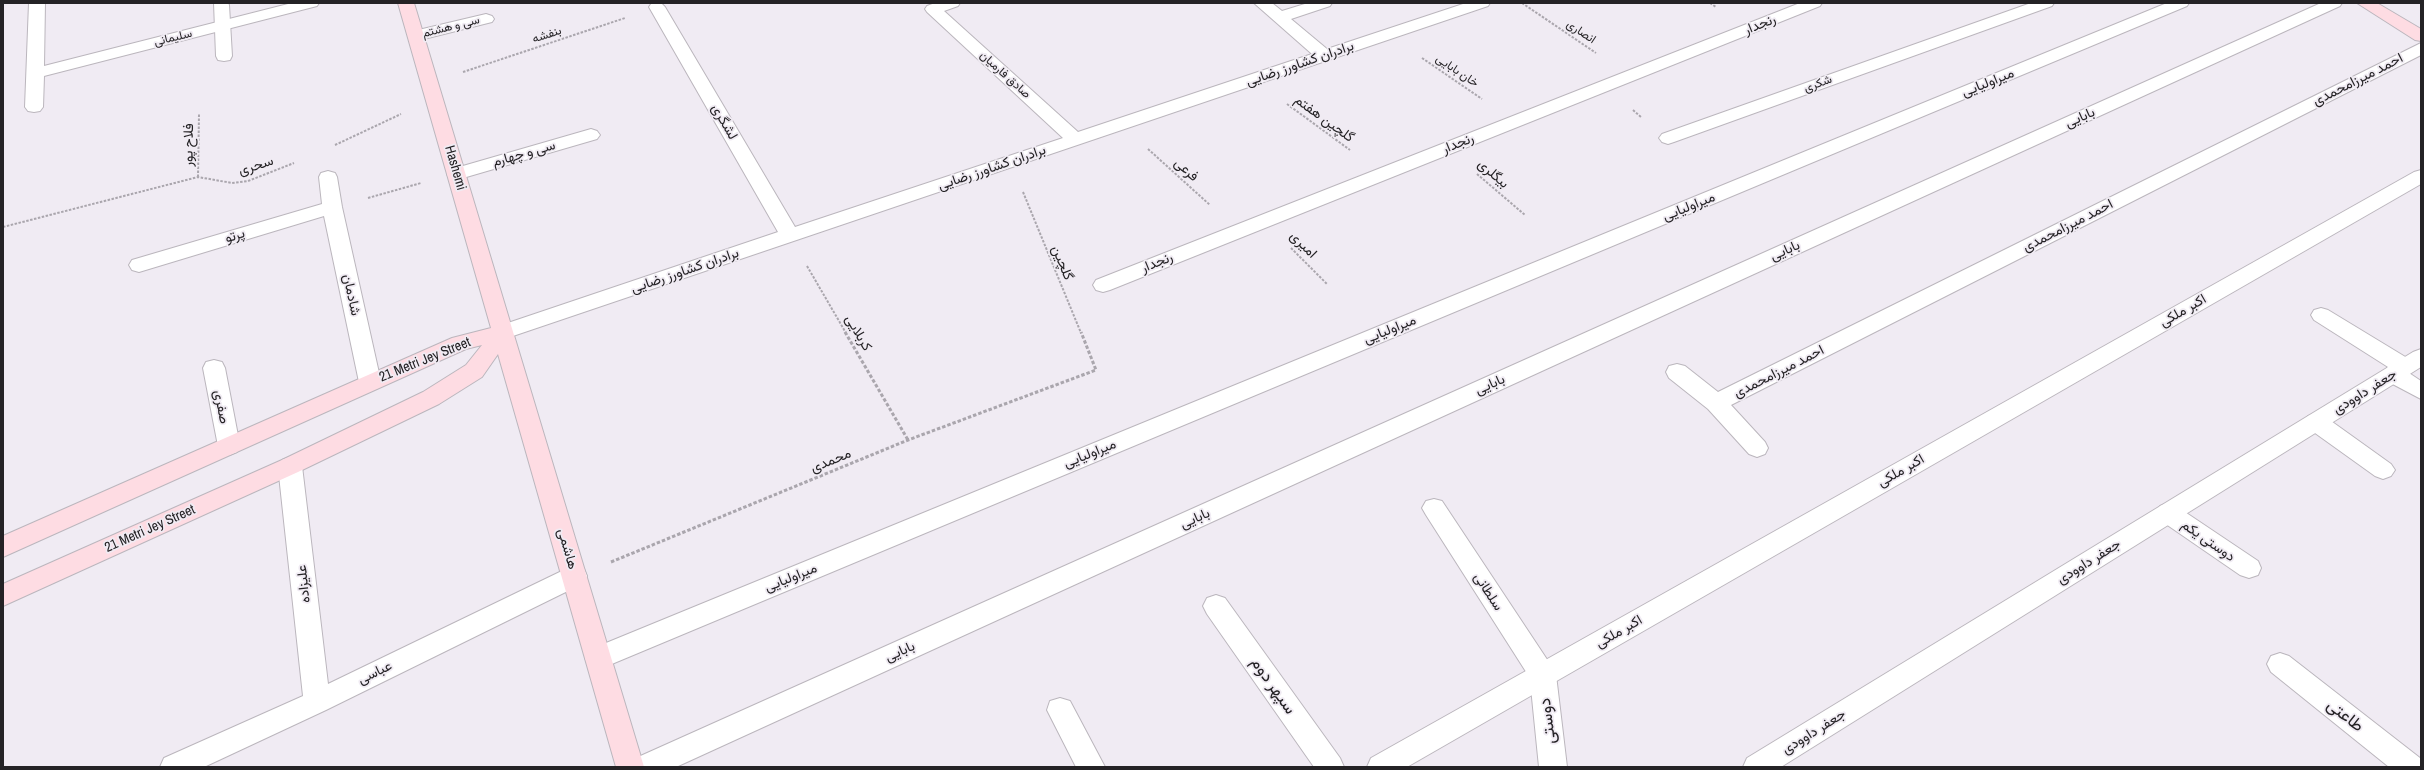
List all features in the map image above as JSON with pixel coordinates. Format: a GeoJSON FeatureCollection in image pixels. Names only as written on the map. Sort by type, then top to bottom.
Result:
{"type":"FeatureCollection","features":[{"type":"Feature","properties":{"kind":"main road","name":"Hashemi"},"geometry":{"type":"LineString","coordinates":[[406,3],[503,332]]}},
{"type":"Feature","properties":{"kind":"main road"},"geometry":{"type":"LineString","coordinates":[[2365,3],[2421,36]]}},
{"type":"Feature","properties":{"kind":"main road","name":"هاشمی"},"geometry":{"type":"LineString","coordinates":[[503,332],[630,767]]}},
{"type":"Feature","properties":{"kind":"main road","name":"21 Metri Jey Street"},"geometry":{"type":"LineString","coordinates":[[3,547],[460,343],[503,332]]}},
{"type":"Feature","properties":{"kind":"main road","name":"21 Metri Jey Street"},"geometry":{"type":"LineString","coordinates":[[3,595],[290,466],[432,398],[474,371],[503,332]]}},
{"type":"Feature","properties":{"kind":"street"},"geometry":{"type":"LineString","coordinates":[[34,107],[37,3]]}},
{"type":"Feature","properties":{"kind":"street","name":"سلیمانی"},"geometry":{"type":"LineString","coordinates":[[35,73],[311,3]]}},
{"type":"Feature","properties":{"kind":"street","name":"صادق فارمیان"},"geometry":{"type":"LineString","coordinates":[[952,3],[933,9],[1076,140]]}},
{"type":"Feature","properties":{"kind":"street"},"geometry":{"type":"LineString","coordinates":[[1262,3],[1281,17],[1324,56]]}},
{"type":"Feature","properties":{"kind":"street"},"geometry":{"type":"LineString","coordinates":[[1281,17],[1324,3]]}},
{"type":"Feature","properties":{"kind":"street","name":"برادران کشاورز رضایی"},"geometry":{"type":"LineString","coordinates":[[503,332],[1482,3]]}},
{"type":"Feature","properties":{"kind":"street","name":"رنجدار"},"geometry":{"type":"LineString","coordinates":[[1103,284],[1814,3]]}},
{"type":"Feature","properties":{"kind":"street","name":"شکری"},"geometry":{"type":"LineString","coordinates":[[1668,138],[2046,3]]}},
{"type":"Feature","properties":{"kind":"street","name":"میراولیایی"},"geometry":{"type":"LineString","coordinates":[[598,658],[2181,3]]}},
{"type":"Feature","properties":{"kind":"street","name":"بابایی"},"geometry":{"type":"LineString","coordinates":[[646,767],[2334,3]]}},
{"type":"Feature","properties":{"kind":"street"},"geometry":{"type":"LineString","coordinates":[[221,6],[224,56]]}},
{"type":"Feature","properties":{"kind":"street","name":"لشگری"},"geometry":{"type":"LineString","coordinates":[[658,7],[790,236]]}},
{"type":"Feature","properties":{"kind":"street","name":"سی و هشتم"},"geometry":{"type":"LineString","coordinates":[[416,36],[486,19]]}},
{"type":"Feature","properties":{"kind":"street","name":"احمد میرزامحمدی"},"geometry":{"type":"LineString","coordinates":[[1716,403],[2421,48]]}},
{"type":"Feature","properties":{"kind":"street","name":"سی و چهارم"},"geometry":{"type":"LineString","coordinates":[[456,174],[591,135]]}},
{"type":"Feature","properties":{"kind":"street","name":"اکبر ملکی"},"geometry":{"type":"LineString","coordinates":[[1381,767],[2421,176]]}},
{"type":"Feature","properties":{"kind":"street","name":"شادمان"},"geometry":{"type":"LineString","coordinates":[[328,177],[332,208],[370,382]]}},
{"type":"Feature","properties":{"kind":"street","name":"پرتو"},"geometry":{"type":"LineString","coordinates":[[140,265],[332,208]]}},
{"type":"Feature","properties":{"kind":"street"},"geometry":{"type":"LineString","coordinates":[[2321,315],[2406,366],[2421,391]]}},
{"type":"Feature","properties":{"kind":"street","name":"جعفر داوودی"},"geometry":{"type":"LineString","coordinates":[[1757,767],[2406,366]]}},
{"type":"Feature","properties":{"kind":"street","name":"صفری"},"geometry":{"type":"LineString","coordinates":[[214,368],[229,446]]}},
{"type":"Feature","properties":{"kind":"street"},"geometry":{"type":"LineString","coordinates":[[1677,372],[1716,403],[1757,448]]}},
{"type":"Feature","properties":{"kind":"street"},"geometry":{"type":"LineString","coordinates":[[2316,422],[2383,470]]}},
{"type":"Feature","properties":{"kind":"street","name":"علیزاده"},"geometry":{"type":"LineString","coordinates":[[290,466],[317,702]]}},
{"type":"Feature","properties":{"kind":"street","name":"سلطانی"},"geometry":{"type":"LineString","coordinates":[[1434,508],[1543,675]]}},
{"type":"Feature","properties":{"kind":"street","name":"دوستی یکم"},"geometry":{"type":"LineString","coordinates":[[2168,513],[2249,568]]}},
{"type":"Feature","properties":{"kind":"street","name":"عباسی"},"geometry":{"type":"LineString","coordinates":[[174,767],[317,702],[575,576]]}},
{"type":"Feature","properties":{"kind":"street","name":"سپهر دوم"},"geometry":{"type":"LineString","coordinates":[[1216,606],[1330,767]]}},
{"type":"Feature","properties":{"kind":"street","name":"طاعتی"},"geometry":{"type":"LineString","coordinates":[[2280,664],[2410,767]]}},
{"type":"Feature","properties":{"kind":"street","name":"دوستی"},"geometry":{"type":"LineString","coordinates":[[1543,675],[1553,767]]}},
{"type":"Feature","properties":{"kind":"street"},"geometry":{"type":"LineString","coordinates":[[1060,710],[1091,767]]}},
{"type":"Feature","properties":{"kind":"path","name":"انصاری"},"geometry":{"type":"LineString","coordinates":[[1522,3],[1630,76]]}},
{"type":"Feature","properties":{"kind":"path","name":"بنفشه"},"geometry":{"type":"LineString","coordinates":[[432,91],[658,7]]}},
{"type":"Feature","properties":{"kind":"path","name":"خان بابایی"},"geometry":{"type":"LineString","coordinates":[[1388,35],[1515,121]]}},
{"type":"Feature","properties":{"kind":"path","name":"گلچین هفتم"},"geometry":{"type":"LineString","coordinates":[[1254,79],[1382,174]]}},
{"type":"Feature","properties":{"kind":"path"},"geometry":{"type":"LineString","coordinates":[[1604,86],[1668,138]]}},
{"type":"Feature","properties":{"kind":"path"},"geometry":{"type":"LineString","coordinates":[[328,148],[432,91]]}},
{"type":"Feature","properties":{"kind":"path","name":"فلاح پور"},"geometry":{"type":"LineString","coordinates":[[198,177],[199,114]]}},
{"type":"Feature","properties":{"kind":"path","name":"فرعی"},"geometry":{"type":"LineString","coordinates":[[1121,125],[1239,231]]}},
{"type":"Feature","properties":{"kind":"path","name":"بیگلری"},"geometry":{"type":"LineString","coordinates":[[1447,148],[1525,215]]}},
{"type":"Feature","properties":{"kind":"path","name":"سحری"},"geometry":{"type":"LineString","coordinates":[[3,227],[198,177],[232,184],[248,181],[301,160]]}},
{"type":"Feature","properties":{"kind":"path","name":"گلچین"},"geometry":{"type":"LineString","coordinates":[[1010,162],[1096,370]]}},
{"type":"Feature","properties":{"kind":"path"},"geometry":{"type":"LineString","coordinates":[[332,208],[456,174]]}},
{"type":"Feature","properties":{"kind":"path","name":"امیری"},"geometry":{"type":"LineString","coordinates":[[1264,221],[1327,284]]}},
{"type":"Feature","properties":{"kind":"path","name":"کربلایی"},"geometry":{"type":"LineString","coordinates":[[790,236],[908,440]]}},
{"type":"Feature","properties":{"kind":"path","name":"محمدی"},"geometry":{"type":"LineString","coordinates":[[575,576],[908,440],[1096,370]]}}]}
